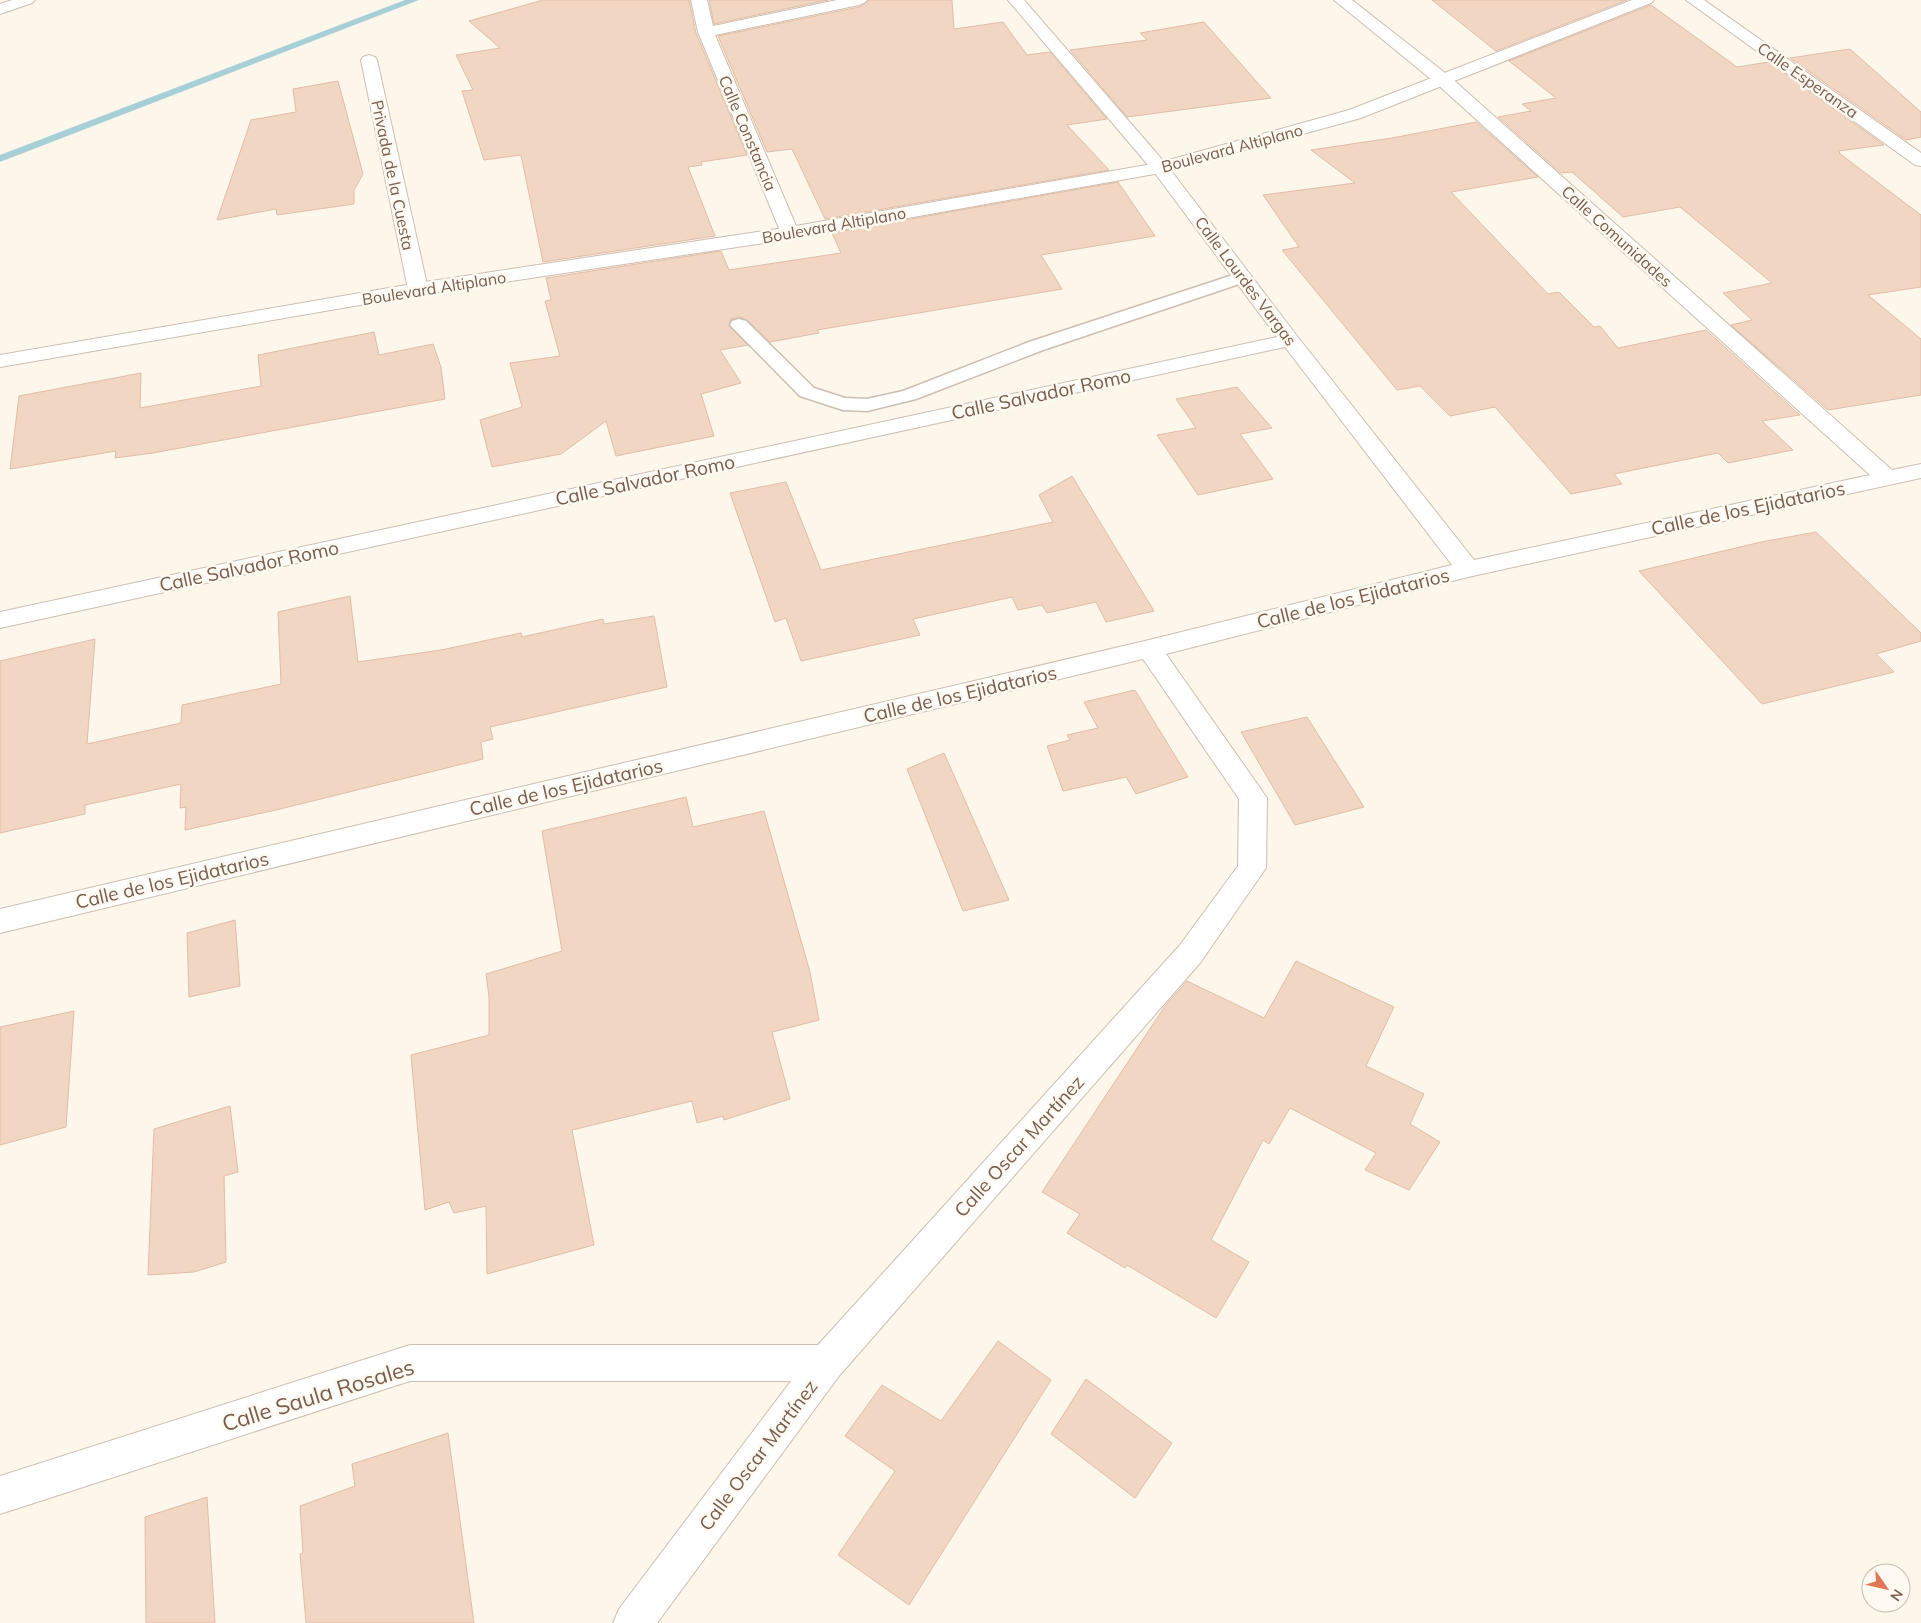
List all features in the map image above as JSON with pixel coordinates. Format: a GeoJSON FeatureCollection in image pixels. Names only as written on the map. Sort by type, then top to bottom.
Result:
{"type":"FeatureCollection","features":[{"type":"Feature","properties":{"kind":"street"},"geometry":{"type":"LineString","coordinates":[[0,9],[27,0]]}},
{"type":"Feature","properties":{"kind":"street","name":"Calle Constancia"},"geometry":{"type":"LineString","coordinates":[[699,0],[706,32],[790,233]]}},
{"type":"Feature","properties":{"kind":"street"},"geometry":{"type":"LineString","coordinates":[[706,32],[860,0]]}},
{"type":"Feature","properties":{"kind":"street","name":"Calle Lourdes Vargas"},"geometry":{"type":"LineString","coordinates":[[1016,0],[1160,168],[1290,340],[1468,569]]}},
{"type":"Feature","properties":{"kind":"street","name":"Calle Comunidades"},"geometry":{"type":"LineString","coordinates":[[1342,0],[1443,80],[1887,478]]}},
{"type":"Feature","properties":{"kind":"street","name":"Boulevard Altiplano"},"geometry":{"type":"LineString","coordinates":[[0,361],[418,289],[790,233],[1160,168],[1355,114],[1646,0]]}},
{"type":"Feature","properties":{"kind":"street","name":"Calle Esperanza"},"geometry":{"type":"LineString","coordinates":[[1694,0],[1921,161]]}},
{"type":"Feature","properties":{"kind":"street","name":"Privada de la Cuesta"},"geometry":{"type":"LineString","coordinates":[[369,60],[418,289]]}},
{"type":"Feature","properties":{"kind":"street","name":"Calle Salvador Romo"},"geometry":{"type":"LineString","coordinates":[[0,620],[1290,340]]}},
{"type":"Feature","properties":{"kind":"street","name":"Calle de los Ejidatarios"},"geometry":{"type":"LineString","coordinates":[[0,921],[1148,649],[1468,569],[1921,471]]}},
{"type":"Feature","properties":{"kind":"street","name":"Calle Oscar Martínez"},"geometry":{"type":"LineString","coordinates":[[633,1623],[826,1363],[1190,954],[1252,868],[1253,798],[1148,649]]}},
{"type":"Feature","properties":{"kind":"street","name":"Calle Saula Rosales"},"geometry":{"type":"LineString","coordinates":[[0,1495],[410,1363],[826,1363]]}},
{"type":"Feature","properties":{"kind":"lane"},"geometry":{"type":"LineString","coordinates":[[739,325],[807,392],[843,404],[867,404],[909,395],[1036,346],[1242,277]]}},
{"type":"Feature","properties":{"kind":"building"},"geometry":{"type":"Polygon","coordinates":[[[543,0],[689,0],[696,33],[747,155],[701,162],[702,165],[688,167],[715,236],[543,262],[521,155],[484,160],[462,91],[473,90],[456,55],[500,48],[469,21],[543,0]]]}},
{"type":"Feature","properties":{"kind":"building"},"geometry":{"type":"Polygon","coordinates":[[[709,0],[828,0],[714,24],[709,0]]]}},
{"type":"Feature","properties":{"kind":"building"},"geometry":{"type":"Polygon","coordinates":[[[869,0],[952,0],[954,29],[1003,22],[1027,55],[1050,52],[1107,119],[1067,125],[1109,170],[825,219],[792,149],[767,152],[718,36],[859,7],[869,0]]]}},
{"type":"Feature","properties":{"kind":"building"},"geometry":{"type":"Polygon","coordinates":[[[1432,0],[1627,0],[1496,51],[1432,0]]]}},
{"type":"Feature","properties":{"kind":"building"},"geometry":{"type":"Polygon","coordinates":[[[1651,5],[1737,67],[1769,62],[1884,145],[1838,151],[1921,215],[1921,287],[1868,295],[1921,339],[1921,395],[1828,410],[1731,325],[1752,320],[1723,293],[1772,283],[1680,207],[1623,217],[1572,172],[1561,173],[1498,117],[1531,111],[1522,104],[1556,98],[1509,61],[1651,5]]]}},
{"type":"Feature","properties":{"kind":"building"},"geometry":{"type":"Polygon","coordinates":[[[1204,22],[1271,98],[1127,117],[1070,50],[1147,40],[1140,33],[1204,22]]]}},
{"type":"Feature","properties":{"kind":"building"},"geometry":{"type":"Polygon","coordinates":[[[1850,49],[1921,112],[1921,137],[1906,140],[1790,58],[1850,49]]]}},
{"type":"Feature","properties":{"kind":"building"},"geometry":{"type":"Polygon","coordinates":[[[338,81],[363,174],[354,190],[354,204],[277,215],[276,209],[217,220],[251,120],[296,112],[293,89],[338,81]]]}},
{"type":"Feature","properties":{"kind":"building"},"geometry":{"type":"Polygon","coordinates":[[[1476,122],[1538,177],[1451,192],[1548,294],[1559,292],[1594,327],[1600,326],[1618,348],[1706,330],[1800,415],[1762,421],[1793,450],[1728,463],[1718,453],[1614,474],[1622,484],[1571,494],[1495,407],[1450,416],[1420,386],[1397,390],[1282,250],[1299,247],[1263,195],[1355,183],[1311,150],[1392,138],[1476,122]]]}},
{"type":"Feature","properties":{"kind":"building"},"geometry":{"type":"Polygon","coordinates":[[[1118,182],[1155,236],[1041,255],[1062,289],[817,330],[819,333],[770,342],[747,320],[740,317],[731,319],[729,326],[748,345],[720,350],[741,383],[701,394],[714,436],[616,456],[606,421],[561,454],[492,467],[480,420],[522,407],[510,363],[560,356],[545,301],[551,300],[546,278],[721,251],[729,270],[841,253],[832,233],[1118,182]]]}},
{"type":"Feature","properties":{"kind":"building"},"geometry":{"type":"Polygon","coordinates":[[[374,332],[379,355],[433,344],[441,367],[445,399],[153,453],[115,458],[116,451],[10,469],[19,396],[141,373],[140,408],[261,386],[258,355],[374,332]]]}},
{"type":"Feature","properties":{"kind":"building"},"geometry":{"type":"Polygon","coordinates":[[[1237,387],[1272,428],[1240,434],[1273,479],[1198,495],[1157,435],[1196,428],[1176,399],[1237,387]]]}},
{"type":"Feature","properties":{"kind":"building"},"geometry":{"type":"Polygon","coordinates":[[[1072,476],[1154,611],[1106,622],[1096,602],[1047,613],[1042,605],[1018,610],[1012,597],[913,619],[920,635],[801,661],[786,618],[775,622],[730,493],[786,482],[821,570],[1053,522],[1039,495],[1072,476]]]}},
{"type":"Feature","properties":{"kind":"building"},"geometry":{"type":"Polygon","coordinates":[[[1816,532],[1921,633],[1921,641],[1876,654],[1894,672],[1762,704],[1639,571],[1761,542],[1816,532]]]}},
{"type":"Feature","properties":{"kind":"building"},"geometry":{"type":"Polygon","coordinates":[[[350,596],[358,662],[441,650],[521,633],[522,637],[603,619],[604,624],[654,616],[667,687],[490,727],[493,739],[481,742],[483,759],[276,810],[185,830],[186,807],[180,808],[181,784],[85,805],[85,814],[0,833],[0,661],[95,639],[87,744],[181,723],[182,705],[281,684],[278,612],[350,596]]]}},
{"type":"Feature","properties":{"kind":"building"},"geometry":{"type":"Polygon","coordinates":[[[1135,690],[1188,777],[1136,794],[1126,777],[1063,791],[1047,746],[1070,740],[1067,735],[1098,728],[1084,702],[1135,690]]]}},
{"type":"Feature","properties":{"kind":"building"},"geometry":{"type":"Polygon","coordinates":[[[1307,717],[1364,807],[1295,825],[1241,732],[1307,717]]]}},
{"type":"Feature","properties":{"kind":"building"},"geometry":{"type":"Polygon","coordinates":[[[944,753],[1009,900],[963,911],[907,769],[944,753]]]}},
{"type":"Feature","properties":{"kind":"building"},"geometry":{"type":"Polygon","coordinates":[[[686,797],[693,827],[764,811],[810,972],[819,1020],[772,1032],[790,1099],[724,1120],[723,1116],[697,1123],[692,1101],[572,1130],[594,1245],[487,1274],[486,1206],[454,1213],[449,1202],[425,1210],[411,1055],[489,1035],[489,996],[486,974],[562,951],[542,831],[686,797]]]}},
{"type":"Feature","properties":{"kind":"building"},"geometry":{"type":"Polygon","coordinates":[[[235,920],[240,986],[189,997],[187,933],[235,920]]]}},
{"type":"Feature","properties":{"kind":"building"},"geometry":{"type":"Polygon","coordinates":[[[1296,961],[1394,1007],[1366,1066],[1424,1094],[1410,1124],[1440,1142],[1409,1190],[1365,1170],[1376,1153],[1290,1108],[1269,1144],[1263,1140],[1211,1240],[1249,1262],[1216,1318],[1127,1265],[1125,1268],[1067,1233],[1080,1214],[1042,1192],[1165,1006],[1187,981],[1264,1018],[1296,961]]]}},
{"type":"Feature","properties":{"kind":"building"},"geometry":{"type":"Polygon","coordinates":[[[74,1011],[66,1127],[0,1145],[0,1027],[74,1011]]]}},
{"type":"Feature","properties":{"kind":"building"},"geometry":{"type":"Polygon","coordinates":[[[230,1106],[238,1172],[224,1176],[226,1262],[194,1272],[148,1275],[154,1129],[230,1106]]]}},
{"type":"Feature","properties":{"kind":"building"},"geometry":{"type":"Polygon","coordinates":[[[998,1341],[1051,1380],[909,1605],[838,1555],[895,1471],[845,1436],[882,1385],[941,1421],[998,1341]]]}},
{"type":"Feature","properties":{"kind":"building"},"geometry":{"type":"Polygon","coordinates":[[[1086,1379],[1172,1443],[1135,1498],[1051,1434],[1086,1379]]]}},
{"type":"Feature","properties":{"kind":"building"},"geometry":{"type":"Polygon","coordinates":[[[448,1433],[474,1623],[306,1623],[300,1554],[303,1553],[300,1506],[355,1486],[352,1464],[448,1433]]]}},
{"type":"Feature","properties":{"kind":"building"},"geometry":{"type":"Polygon","coordinates":[[[207,1497],[215,1623],[146,1623],[145,1517],[207,1497]]]}},
{"type":"Feature","properties":{"kind":"waterway"},"geometry":{"type":"LineString","coordinates":[[0,159],[414,0]]}}]}
